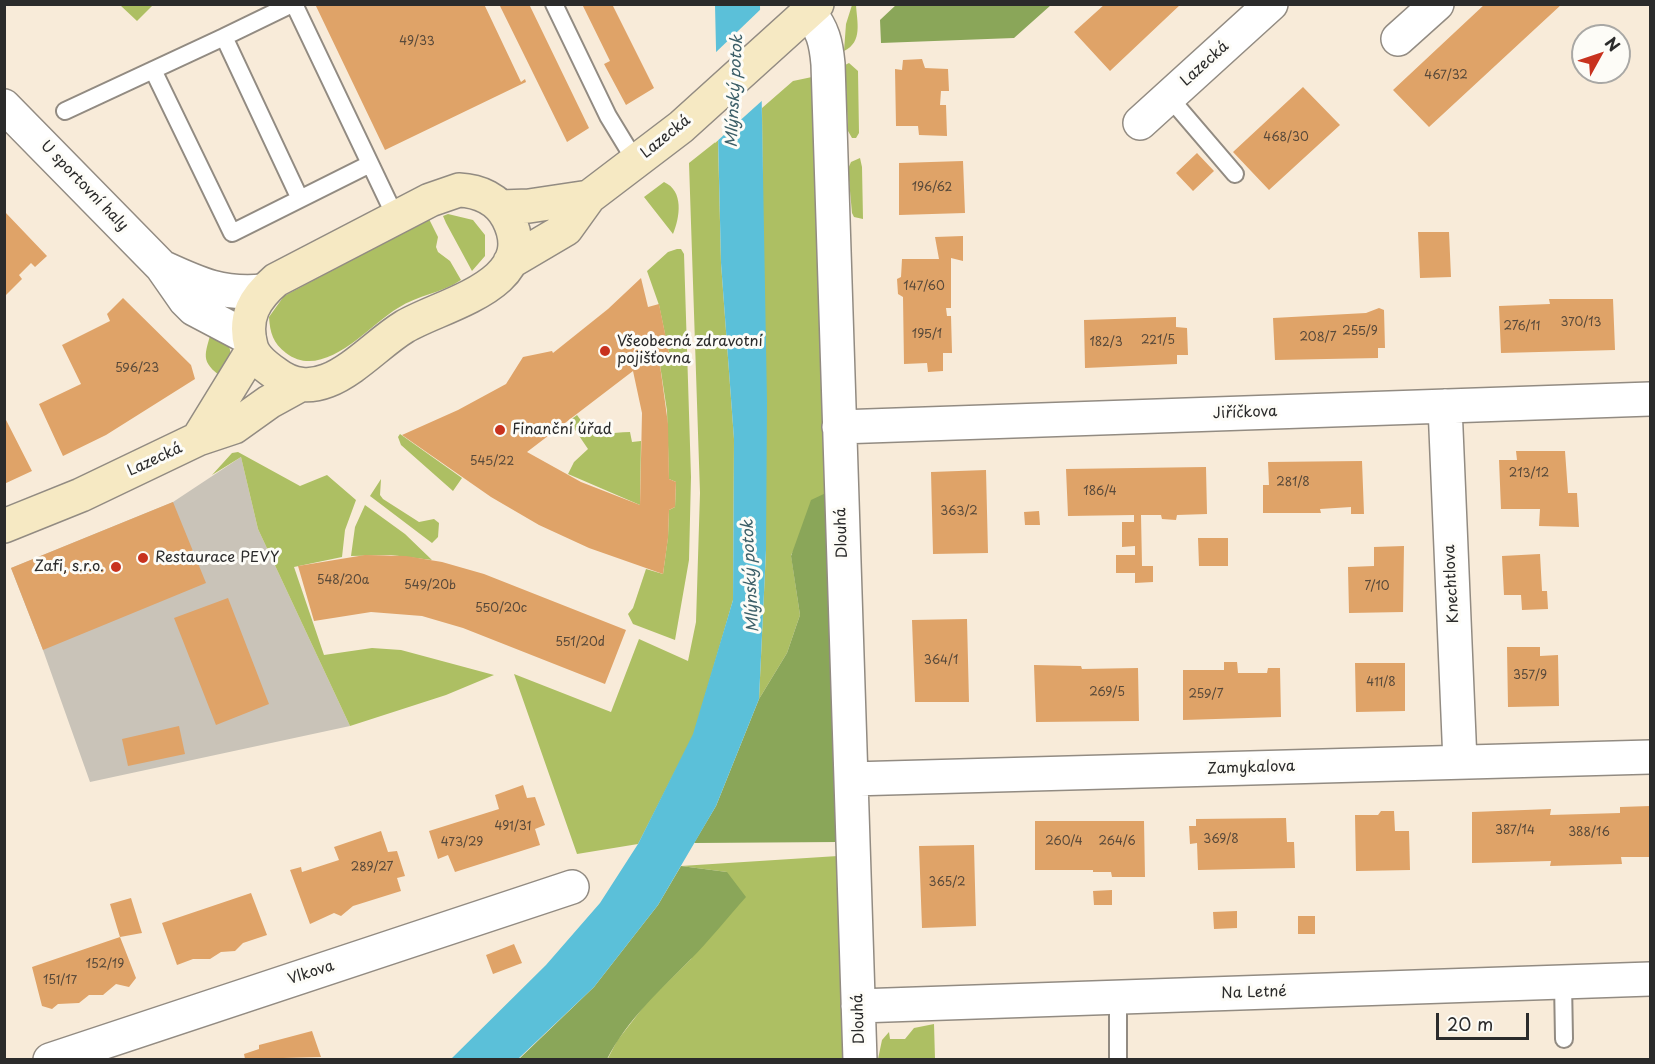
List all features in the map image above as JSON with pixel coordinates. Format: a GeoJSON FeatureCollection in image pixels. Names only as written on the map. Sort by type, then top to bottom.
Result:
{"type":"FeatureCollection","features":[{"type":"Feature","properties":{"kind":"main road","name":"Lazecká"},"geometry":{"type":"LineString","coordinates":[[4,526],[81,495],[198,439],[234,427],[269,402],[300,385],[322,382],[346,371],[405,326],[460,303],[482,290],[510,262],[566,229],[589,197],[636,162],[706,104],[805,15]]}},
{"type":"Feature","properties":{"kind":"main road"},"geometry":{"type":"LineString","coordinates":[[198,439],[251,344],[251,311],[263,291],[286,273],[439,196],[459,190],[487,197],[501,207],[508,218],[514,239],[510,262]]}},
{"type":"Feature","properties":{"kind":"main road"},"geometry":{"type":"LineString","coordinates":[[501,207],[529,206],[589,197]]}},
{"type":"Feature","properties":{"kind":"main road"},"geometry":{"type":"LineString","coordinates":[[251,344],[277,375],[300,385]]}},
{"type":"Feature","properties":{"kind":"street","name":"Lazecká"},"geometry":{"type":"LineString","coordinates":[[1140,123],[1271,4]]}},
{"type":"Feature","properties":{"kind":"street"},"geometry":{"type":"LineString","coordinates":[[1398,39],[1437,4]]}},
{"type":"Feature","properties":{"kind":"street","name":"Dlouhá"},"geometry":{"type":"LineString","coordinates":[[805,15],[821,27],[826,38],[828,64],[860,1059]]}},
{"type":"Feature","properties":{"kind":"street","name":"U sportovní haly"},"geometry":{"type":"LineString","coordinates":[[4,106],[162,267],[194,309],[251,344]]}},
{"type":"Feature","properties":{"kind":"street","name":"U sportovní haly"},"geometry":{"type":"LineString","coordinates":[[162,267],[216,290],[238,293],[263,291]]}},
{"type":"Feature","properties":{"kind":"street","name":"Jiříčkova"},"geometry":{"type":"LineString","coordinates":[[839,427],[1650,399]]}},
{"type":"Feature","properties":{"kind":"street","name":"Knechtlova"},"geometry":{"type":"LineString","coordinates":[[1445,406],[1460,762]]}},
{"type":"Feature","properties":{"kind":"street","name":"Zamykalova"},"geometry":{"type":"LineString","coordinates":[[851,779],[1650,757]]}},
{"type":"Feature","properties":{"kind":"street","name":"Vlkova"},"geometry":{"type":"LineString","coordinates":[[50,1059],[572,886]]}},
{"type":"Feature","properties":{"kind":"street","name":"Na Letné"},"geometry":{"type":"LineString","coordinates":[[858,1006],[1650,980]]}},
{"type":"Feature","properties":{"kind":"lane"},"geometry":{"type":"LineString","coordinates":[[65,111],[293,4],[396,218]]}},
{"type":"Feature","properties":{"kind":"lane"},"geometry":{"type":"LineString","coordinates":[[554,4],[608,116],[636,162]]}},
{"type":"Feature","properties":{"kind":"lane"},"geometry":{"type":"LineString","coordinates":[[224,37],[300,199]]}},
{"type":"Feature","properties":{"kind":"lane"},"geometry":{"type":"LineString","coordinates":[[153,70],[232,233],[370,164]]}},
{"type":"Feature","properties":{"kind":"lane"},"geometry":{"type":"LineString","coordinates":[[1168,97],[1235,174]]}},
{"type":"Feature","properties":{"kind":"lane"},"geometry":{"type":"LineString","coordinates":[[1563,982],[1564,1039]]}},
{"type":"Feature","properties":{"kind":"lane"},"geometry":{"type":"LineString","coordinates":[[1118,998],[1118,1058]]}},
{"type":"Feature","properties":{"kind":"shaded area"},"geometry":{"type":"Polygon","coordinates":[[[241,457],[258,529],[350,726],[90,782],[11,568],[173,502],[241,457]]]}},
{"type":"Feature","properties":{"kind":"green space"},"geometry":{"type":"Polygon","coordinates":[[[897,4],[1051,5],[1014,38],[881,43],[880,20],[897,4]]]}},
{"type":"Feature","properties":{"kind":"green space"},"geometry":{"type":"Polygon","coordinates":[[[120,5],[153,5],[137,21],[120,5]]]}},
{"type":"Feature","properties":{"kind":"green space"},"geometry":{"type":"Polygon","coordinates":[[[852,5],[856,5],[858,31],[854,42],[844,51],[846,24],[852,5]]]}},
{"type":"Feature","properties":{"kind":"green space"},"geometry":{"type":"Polygon","coordinates":[[[849,63],[858,71],[859,133],[856,138],[852,138],[848,131],[845,65],[849,63]]]}},
{"type":"Feature","properties":{"kind":"green space"},"geometry":{"type":"Polygon","coordinates":[[[812,77],[828,492],[791,555],[800,615],[787,653],[759,699],[766,550],[762,108],[793,81],[812,77]]]}},
{"type":"Feature","properties":{"kind":"green space"},"geometry":{"type":"Polygon","coordinates":[[[718,140],[721,263],[734,439],[733,600],[694,734],[638,844],[577,854],[514,674],[611,712],[639,639],[688,661],[696,622],[700,493],[689,163],[718,140]]]}},
{"type":"Feature","properties":{"kind":"green space"},"geometry":{"type":"Polygon","coordinates":[[[860,158],[863,219],[854,217],[852,213],[848,169],[851,162],[860,158]]]}},
{"type":"Feature","properties":{"kind":"green space"},"geometry":{"type":"Polygon","coordinates":[[[664,182],[675,192],[679,205],[673,234],[644,197],[664,182]]]}},
{"type":"Feature","properties":{"kind":"green space"},"geometry":{"type":"Polygon","coordinates":[[[448,214],[473,220],[485,235],[485,256],[472,271],[443,216],[448,214]]]}},
{"type":"Feature","properties":{"kind":"green space"},"geometry":{"type":"Polygon","coordinates":[[[429,219],[438,237],[436,247],[438,252],[450,261],[461,280],[398,308],[345,348],[330,356],[315,361],[301,360],[286,353],[278,345],[271,333],[269,317],[284,296],[429,219]]]}},
{"type":"Feature","properties":{"kind":"green space"},"geometry":{"type":"Polygon","coordinates":[[[681,249],[684,254],[691,477],[689,560],[675,640],[633,624],[628,614],[633,608],[646,569],[663,574],[669,510],[675,507],[676,482],[669,479],[667,411],[660,365],[671,363],[659,305],[647,271],[668,252],[681,249]]]}},
{"type":"Feature","properties":{"kind":"green space"},"geometry":{"type":"Polygon","coordinates":[[[212,329],[225,341],[230,350],[223,378],[207,362],[206,351],[212,329]]]}},
{"type":"Feature","properties":{"kind":"green space"},"geometry":{"type":"Polygon","coordinates":[[[577,415],[594,431],[600,433],[630,432],[632,442],[641,441],[640,505],[568,474],[574,462],[588,449],[569,421],[577,415]]]}},
{"type":"Feature","properties":{"kind":"green space"},"geometry":{"type":"Polygon","coordinates":[[[400,434],[462,478],[453,491],[401,445],[398,437],[400,434]]]}},
{"type":"Feature","properties":{"kind":"green space"},"geometry":{"type":"Polygon","coordinates":[[[238,452],[300,486],[327,475],[356,500],[345,530],[342,557],[294,567],[324,655],[372,648],[401,650],[494,675],[446,695],[350,726],[258,529],[241,457],[212,475],[232,453],[238,452]]]}},
{"type":"Feature","properties":{"kind":"green space"},"geometry":{"type":"Polygon","coordinates":[[[381,479],[380,495],[383,499],[419,522],[434,519],[439,523],[438,537],[432,543],[370,496],[381,479]]]}},
{"type":"Feature","properties":{"kind":"green space"},"geometry":{"type":"Polygon","coordinates":[[[828,492],[838,842],[694,843],[716,806],[759,699],[787,653],[800,615],[791,556],[811,500],[828,492]]]}},
{"type":"Feature","properties":{"kind":"green space"},"geometry":{"type":"Polygon","coordinates":[[[365,505],[405,534],[432,560],[391,555],[351,556],[355,527],[365,505]]]}},
{"type":"Feature","properties":{"kind":"green space"},"geometry":{"type":"Polygon","coordinates":[[[838,856],[845,1059],[607,1060],[617,1041],[648,1001],[691,959],[727,872],[681,866],[838,856]]]}},
{"type":"Feature","properties":{"kind":"green space"},"geometry":{"type":"Polygon","coordinates":[[[681,866],[727,872],[746,897],[705,945],[634,1018],[607,1059],[518,1060],[594,987],[658,905],[681,866]]]}},
{"type":"Feature","properties":{"kind":"green space"},"geometry":{"type":"Polygon","coordinates":[[[934,1024],[935,1059],[878,1059],[882,1040],[889,1032],[890,1039],[905,1039],[914,1028],[934,1024]]]}},
{"type":"Feature","properties":{"kind":"water","name":"Mlýnský potok"},"geometry":{"type":"Polygon","coordinates":[[[715,5],[760,5],[767,402],[766,550],[759,699],[716,806],[658,905],[594,987],[518,1059],[450,1060],[546,965],[600,903],[638,844],[693,734],[733,600],[734,439],[721,263],[715,5]]]}},
{"type":"Feature","properties":{"kind":"pier"},"geometry":{"type":"Polygon","coordinates":[[[763,7],[765,98],[715,143],[713,55],[763,7]]]}},
{"type":"Feature","properties":{"kind":"building"},"geometry":{"type":"Polygon","coordinates":[[[315,4],[484,4],[521,82],[525,79],[526,82],[385,150],[315,4]]]}},
{"type":"Feature","properties":{"kind":"building"},"geometry":{"type":"Polygon","coordinates":[[[499,4],[529,4],[589,128],[567,142],[499,4]]]}},
{"type":"Feature","properties":{"kind":"building"},"geometry":{"type":"Polygon","coordinates":[[[582,4],[612,4],[654,88],[626,105],[604,64],[610,61],[582,4]]]}},
{"type":"Feature","properties":{"kind":"building"},"geometry":{"type":"Polygon","coordinates":[[[1105,4],[1181,4],[1110,71],[1074,32],[1105,4]]]}},
{"type":"Feature","properties":{"kind":"building"},"geometry":{"type":"Polygon","coordinates":[[[1485,4],[1562,4],[1429,127],[1393,90],[1485,4]]]}},
{"type":"Feature","properties":{"kind":"building"},"geometry":{"type":"Polygon","coordinates":[[[922,59],[925,68],[948,69],[949,91],[941,91],[940,105],[946,105],[947,136],[919,135],[918,126],[896,126],[895,69],[902,70],[903,60],[922,59]]]}},
{"type":"Feature","properties":{"kind":"building"},"geometry":{"type":"Polygon","coordinates":[[[1303,87],[1340,125],[1269,190],[1233,152],[1303,87]]]}},
{"type":"Feature","properties":{"kind":"building"},"geometry":{"type":"Polygon","coordinates":[[[1197,153],[1214,171],[1193,191],[1176,173],[1197,153]]]}},
{"type":"Feature","properties":{"kind":"building"},"geometry":{"type":"Polygon","coordinates":[[[963,161],[965,213],[899,215],[899,163],[963,161]]]}},
{"type":"Feature","properties":{"kind":"building"},"geometry":{"type":"Polygon","coordinates":[[[5,212],[47,256],[35,267],[31,263],[19,275],[22,279],[5,296],[5,212]]]}},
{"type":"Feature","properties":{"kind":"building"},"geometry":{"type":"Polygon","coordinates":[[[1418,232],[1449,232],[1451,277],[1420,278],[1418,232]]]}},
{"type":"Feature","properties":{"kind":"building"},"geometry":{"type":"Polygon","coordinates":[[[963,236],[963,261],[951,258],[951,308],[946,308],[947,316],[951,316],[952,353],[943,353],[943,371],[928,372],[927,363],[904,364],[903,297],[898,294],[897,279],[901,277],[902,259],[939,259],[935,237],[963,236]]]}},
{"type":"Feature","properties":{"kind":"building"},"geometry":{"type":"Polygon","coordinates":[[[641,278],[648,307],[659,304],[671,363],[660,365],[668,424],[669,479],[676,482],[675,507],[669,510],[663,574],[589,548],[539,525],[491,497],[402,435],[458,410],[506,384],[523,357],[552,351],[553,353],[608,309],[641,278]],[[633,371],[527,452],[581,482],[640,505],[642,413],[633,371]]]}},
{"type":"Feature","properties":{"kind":"building"},"geometry":{"type":"Polygon","coordinates":[[[123,298],[191,365],[195,379],[106,435],[63,456],[39,404],[81,384],[62,345],[110,321],[107,314],[123,298]]]}},
{"type":"Feature","properties":{"kind":"building"},"geometry":{"type":"Polygon","coordinates":[[[1549,299],[1613,299],[1615,350],[1501,353],[1499,306],[1550,304],[1549,299]]]}},
{"type":"Feature","properties":{"kind":"building"},"geometry":{"type":"Polygon","coordinates":[[[1379,308],[1384,310],[1385,348],[1378,348],[1378,358],[1275,360],[1273,318],[1366,313],[1379,308]]]}},
{"type":"Feature","properties":{"kind":"building"},"geometry":{"type":"Polygon","coordinates":[[[1176,317],[1176,327],[1187,328],[1188,355],[1177,355],[1177,364],[1085,368],[1084,320],[1176,317]]]}},
{"type":"Feature","properties":{"kind":"building"},"geometry":{"type":"Polygon","coordinates":[[[4,416],[32,471],[4,484],[4,416]]]}},
{"type":"Feature","properties":{"kind":"building"},"geometry":{"type":"Polygon","coordinates":[[[1516,451],[1565,451],[1568,493],[1577,493],[1579,527],[1539,526],[1540,509],[1501,509],[1499,460],[1517,460],[1516,451]]]}},
{"type":"Feature","properties":{"kind":"building"},"geometry":{"type":"Polygon","coordinates":[[[1362,461],[1364,514],[1351,514],[1351,507],[1320,509],[1321,513],[1263,513],[1263,485],[1269,485],[1268,462],[1362,461]]]}},
{"type":"Feature","properties":{"kind":"building"},"geometry":{"type":"Polygon","coordinates":[[[1206,467],[1207,514],[1177,515],[1176,520],[1162,519],[1161,515],[1141,515],[1142,566],[1153,566],[1153,582],[1135,583],[1135,573],[1116,573],[1116,555],[1135,555],[1135,546],[1122,547],[1122,522],[1134,522],[1134,515],[1068,516],[1066,469],[1206,467]]]}},
{"type":"Feature","properties":{"kind":"building"},"geometry":{"type":"Polygon","coordinates":[[[986,470],[988,553],[933,554],[931,472],[986,470]]]}},
{"type":"Feature","properties":{"kind":"building"},"geometry":{"type":"Polygon","coordinates":[[[173,502],[206,583],[43,650],[11,568],[173,502]]]}},
{"type":"Feature","properties":{"kind":"building"},"geometry":{"type":"Polygon","coordinates":[[[1039,511],[1040,525],[1025,525],[1024,512],[1039,511]]]}},
{"type":"Feature","properties":{"kind":"building"},"geometry":{"type":"Polygon","coordinates":[[[1198,538],[1228,538],[1228,566],[1199,566],[1198,538]]]}},
{"type":"Feature","properties":{"kind":"building"},"geometry":{"type":"Polygon","coordinates":[[[1404,546],[1403,612],[1349,613],[1348,567],[1374,566],[1374,547],[1404,546]]]}},
{"type":"Feature","properties":{"kind":"building"},"geometry":{"type":"Polygon","coordinates":[[[1540,554],[1542,591],[1547,591],[1548,609],[1522,610],[1521,595],[1504,595],[1502,556],[1540,554]]]}},
{"type":"Feature","properties":{"kind":"building"},"geometry":{"type":"Polygon","coordinates":[[[365,555],[406,556],[442,562],[484,574],[626,630],[605,684],[463,628],[422,616],[371,612],[314,621],[298,566],[365,555]]]}},
{"type":"Feature","properties":{"kind":"building"},"geometry":{"type":"Polygon","coordinates":[[[228,598],[269,704],[216,725],[174,618],[228,598]]]}},
{"type":"Feature","properties":{"kind":"building"},"geometry":{"type":"Polygon","coordinates":[[[967,619],[969,702],[915,702],[912,620],[967,619]]]}},
{"type":"Feature","properties":{"kind":"building"},"geometry":{"type":"Polygon","coordinates":[[[1507,647],[1540,647],[1540,656],[1558,655],[1559,706],[1508,707],[1507,647]]]}},
{"type":"Feature","properties":{"kind":"building"},"geometry":{"type":"Polygon","coordinates":[[[1224,662],[1237,662],[1238,673],[1267,673],[1268,668],[1280,668],[1281,717],[1183,720],[1183,670],[1224,670],[1224,662]]]}},
{"type":"Feature","properties":{"kind":"building"},"geometry":{"type":"Polygon","coordinates":[[[1355,663],[1405,663],[1405,711],[1356,712],[1355,663]]]}},
{"type":"Feature","properties":{"kind":"building"},"geometry":{"type":"Polygon","coordinates":[[[1034,665],[1081,666],[1082,669],[1138,668],[1139,721],[1036,722],[1034,665]]]}},
{"type":"Feature","properties":{"kind":"building"},"geometry":{"type":"Polygon","coordinates":[[[179,726],[185,754],[128,766],[122,739],[179,726]]]}},
{"type":"Feature","properties":{"kind":"building"},"geometry":{"type":"Polygon","coordinates":[[[523,785],[527,798],[535,797],[545,825],[535,829],[540,845],[455,872],[448,855],[438,859],[429,831],[499,809],[495,795],[523,785]]]}},
{"type":"Feature","properties":{"kind":"building"},"geometry":{"type":"Polygon","coordinates":[[[1650,806],[1650,857],[1621,857],[1622,864],[1550,866],[1551,861],[1472,863],[1472,812],[1551,809],[1550,815],[1620,813],[1620,807],[1650,806]]]}},
{"type":"Feature","properties":{"kind":"building"},"geometry":{"type":"Polygon","coordinates":[[[1381,811],[1394,811],[1395,831],[1409,831],[1410,870],[1356,871],[1355,815],[1378,815],[1381,811]]]}},
{"type":"Feature","properties":{"kind":"building"},"geometry":{"type":"Polygon","coordinates":[[[1286,818],[1287,842],[1294,842],[1295,868],[1198,870],[1197,843],[1190,844],[1189,826],[1196,826],[1196,819],[1286,818]]]}},
{"type":"Feature","properties":{"kind":"building"},"geometry":{"type":"Polygon","coordinates":[[[1035,821],[1144,821],[1145,877],[1112,877],[1111,872],[1093,872],[1093,870],[1035,870],[1035,821]]]}},
{"type":"Feature","properties":{"kind":"building"},"geometry":{"type":"Polygon","coordinates":[[[381,831],[388,852],[397,851],[405,876],[397,878],[401,891],[353,906],[341,916],[334,913],[310,924],[290,870],[301,867],[302,872],[339,860],[334,847],[381,831]]]}},
{"type":"Feature","properties":{"kind":"building"},"geometry":{"type":"Polygon","coordinates":[[[974,845],[976,926],[922,928],[919,846],[974,845]]]}},
{"type":"Feature","properties":{"kind":"building"},"geometry":{"type":"Polygon","coordinates":[[[1112,890],[1112,905],[1094,905],[1093,891],[1112,890]]]}},
{"type":"Feature","properties":{"kind":"building"},"geometry":{"type":"Polygon","coordinates":[[[251,893],[267,935],[243,943],[235,951],[221,952],[210,959],[193,959],[177,965],[162,923],[251,893]]]}},
{"type":"Feature","properties":{"kind":"building"},"geometry":{"type":"Polygon","coordinates":[[[131,898],[142,933],[120,937],[110,904],[131,898]]]}},
{"type":"Feature","properties":{"kind":"building"},"geometry":{"type":"Polygon","coordinates":[[[1237,911],[1237,928],[1214,929],[1213,912],[1237,911]]]}},
{"type":"Feature","properties":{"kind":"building"},"geometry":{"type":"Polygon","coordinates":[[[1298,916],[1315,916],[1315,934],[1298,934],[1298,916]]]}},
{"type":"Feature","properties":{"kind":"building"},"geometry":{"type":"Polygon","coordinates":[[[120,937],[136,978],[129,987],[116,984],[103,995],[89,995],[79,1003],[58,1004],[52,1009],[42,1006],[32,967],[120,937]]]}},
{"type":"Feature","properties":{"kind":"building"},"geometry":{"type":"Polygon","coordinates":[[[514,944],[522,963],[493,974],[486,955],[514,944]]]}},
{"type":"Feature","properties":{"kind":"building"},"geometry":{"type":"Polygon","coordinates":[[[312,1031],[321,1057],[245,1059],[244,1054],[259,1049],[259,1045],[312,1031]]]}},
{"type":"Feature","properties":{"kind":"place","name":"Všeobecná zdravotní pojišťovna"},"geometry":{"type":"Point","coordinates":[605,351]}},
{"type":"Feature","properties":{"kind":"place","name":"Finanční úřad"},"geometry":{"type":"Point","coordinates":[500,430]}},
{"type":"Feature","properties":{"kind":"place","name":"Restaurace PEVY"},"geometry":{"type":"Point","coordinates":[143,558]}},
{"type":"Feature","properties":{"kind":"place","name":"Zafi, s.r.o."},"geometry":{"type":"Point","coordinates":[116,567]}}]}
